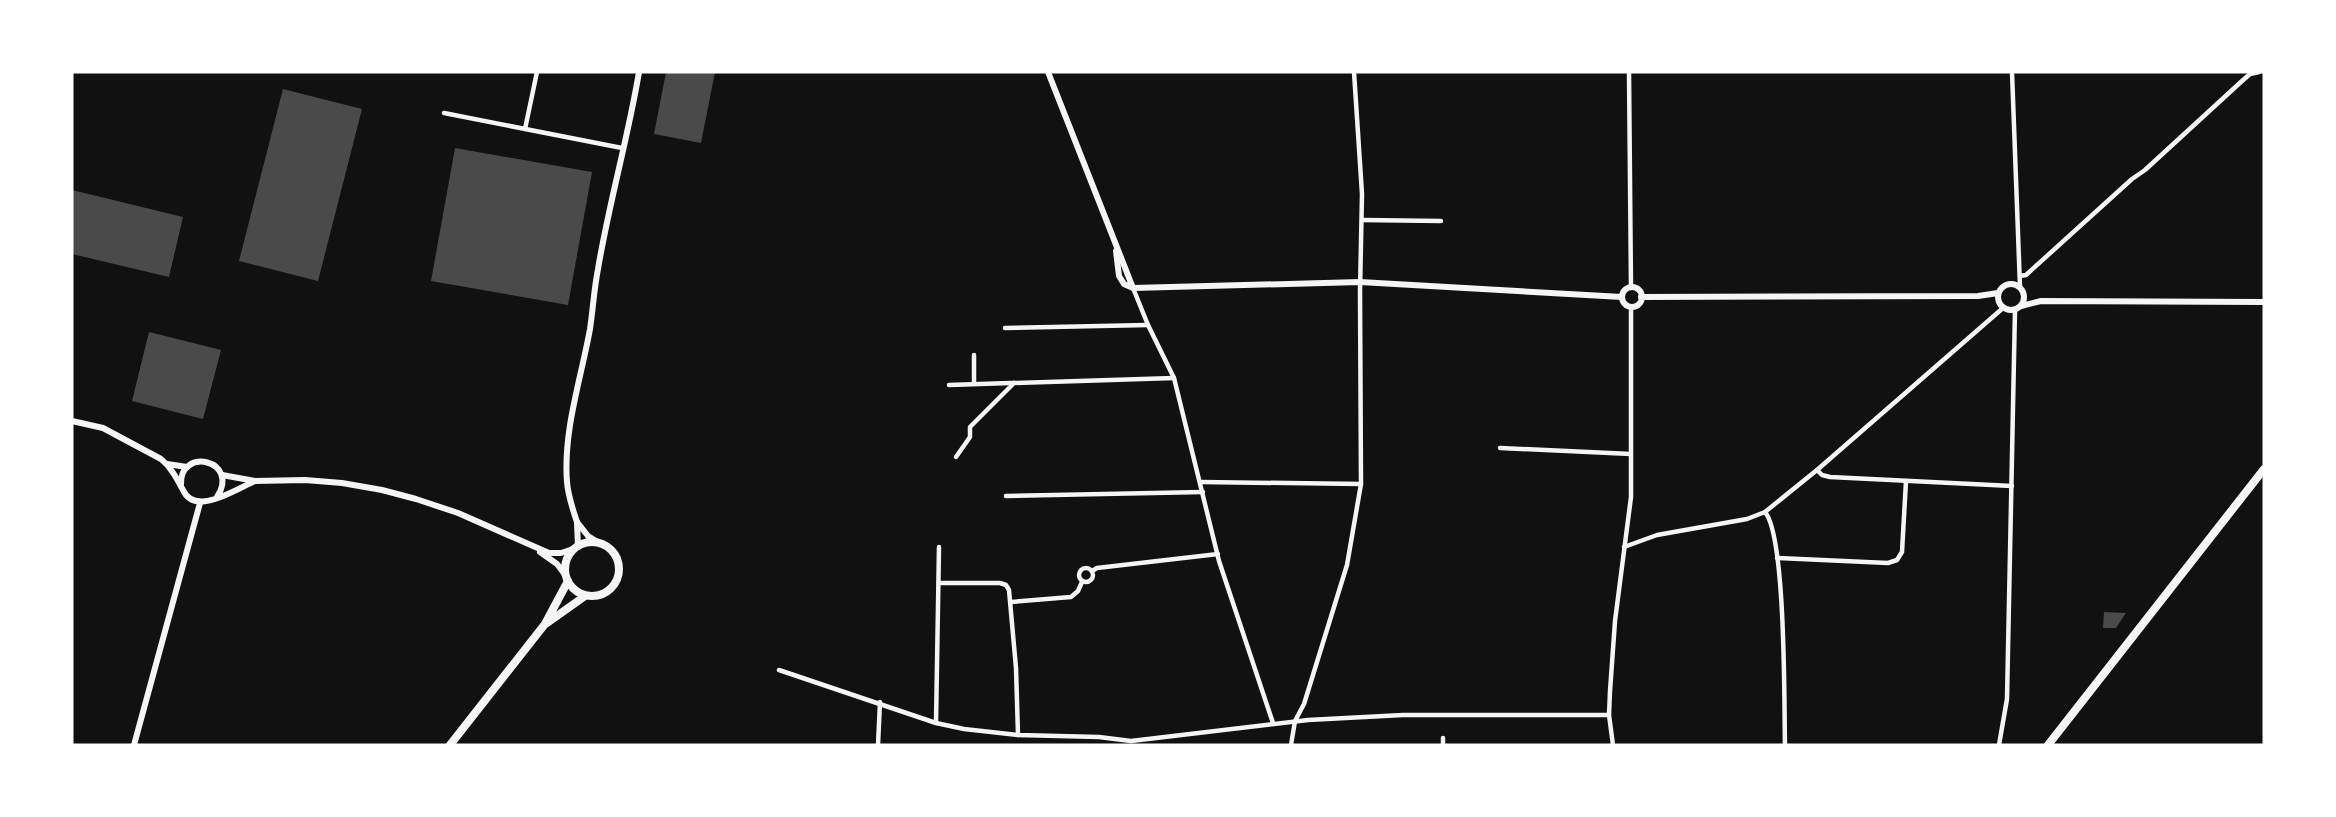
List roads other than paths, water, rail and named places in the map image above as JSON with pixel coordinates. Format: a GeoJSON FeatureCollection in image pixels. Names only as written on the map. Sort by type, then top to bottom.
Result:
{"type":"FeatureCollection","features":[{"type":"Feature","properties":{"kind":"main road"},"geometry":{"type":"LineString","coordinates":[[2048,745],[2264,469]]}},
{"type":"Feature","properties":{"kind":"main road"},"geometry":{"type":"LineString","coordinates":[[587,543],[599,543],[609,548],[616,556],[619,567],[618,577],[614,586],[604,593],[597,596],[585,596],[573,589],[567,578],[566,563],[577,547],[587,543]]}},
{"type":"Feature","properties":{"kind":"main road"},"geometry":{"type":"LineString","coordinates":[[450,745],[545,624],[567,578]]}},
{"type":"Feature","properties":{"kind":"main road"},"geometry":{"type":"LineString","coordinates":[[545,624],[585,596]]}},
{"type":"Feature","properties":{"kind":"street"},"geometry":{"type":"LineString","coordinates":[[525,129],[537,72]]}},
{"type":"Feature","properties":{"kind":"street"},"geometry":{"type":"LineString","coordinates":[[222,475],[255,481],[305,480],[342,483],[382,490],[458,513],[535,548],[556,553],[577,547],[577,522],[567,485],[568,449],[598,270],[622,148],[630,128],[639,72]]}},
{"type":"Feature","properties":{"kind":"street"},"geometry":{"type":"LineString","coordinates":[[1048,72],[1116,251],[1119,276],[1124,284],[1132,288],[1360,282],[1622,297]]}},
{"type":"Feature","properties":{"kind":"street"},"geometry":{"type":"LineString","coordinates":[[1292,745],[1295,721],[1304,704],[1336,605],[1351,545],[1361,483],[1362,194],[1354,72]]}},
{"type":"Feature","properties":{"kind":"street"},"geometry":{"type":"LineString","coordinates":[[1629,72],[1631,288]]}},
{"type":"Feature","properties":{"kind":"street"},"geometry":{"type":"LineString","coordinates":[[1999,745],[2007,699],[2018,308],[2022,291],[2012,72]]}},
{"type":"Feature","properties":{"kind":"street"},"geometry":{"type":"LineString","coordinates":[[2020,276],[2025,275],[2145,170],[2250,74],[2259,72]]}},
{"type":"Feature","properties":{"kind":"street"},"geometry":{"type":"LineString","coordinates":[[444,113],[622,148]]}},
{"type":"Feature","properties":{"kind":"street"},"geometry":{"type":"LineString","coordinates":[[1362,220],[1442,221]]}},
{"type":"Feature","properties":{"kind":"street"},"geometry":{"type":"LineString","coordinates":[[1641,297],[1978,296],[1998,293],[2007,284],[2041,301]]}},
{"type":"Feature","properties":{"kind":"street"},"geometry":{"type":"LineString","coordinates":[[1132,288],[1174,378],[1218,554],[1273,723]]}},
{"type":"Feature","properties":{"kind":"street"},"geometry":{"type":"LineString","coordinates":[[1622,297],[1626,305],[1631,307],[1639,304],[1641,297],[1639,291],[1631,288]]}},
{"type":"Feature","properties":{"kind":"street"},"geometry":{"type":"LineString","coordinates":[[1622,297],[1624,292],[1631,288]]}},
{"type":"Feature","properties":{"kind":"street"},"geometry":{"type":"LineString","coordinates":[[1998,293],[2001,306]]}},
{"type":"Feature","properties":{"kind":"street"},"geometry":{"type":"LineString","coordinates":[[1978,296],[2009,311],[2041,301],[2264,303]]}},
{"type":"Feature","properties":{"kind":"street"},"geometry":{"type":"LineString","coordinates":[[1624,547],[1657,535],[1747,519],[1765,512],[1817,470],[2001,306]]}},
{"type":"Feature","properties":{"kind":"street"},"geometry":{"type":"LineString","coordinates":[[1613,745],[1609,715],[1615,621],[1631,497],[1631,307]]}},
{"type":"Feature","properties":{"kind":"street"},"geometry":{"type":"LineString","coordinates":[[1005,328],[1148,326]]}},
{"type":"Feature","properties":{"kind":"street"},"geometry":{"type":"LineString","coordinates":[[974,355],[974,383]]}},
{"type":"Feature","properties":{"kind":"street"},"geometry":{"type":"LineString","coordinates":[[949,385],[1174,378]]}},
{"type":"Feature","properties":{"kind":"street"},"geometry":{"type":"LineString","coordinates":[[956,457],[970,437],[969,427],[1014,383]]}},
{"type":"Feature","properties":{"kind":"street"},"geometry":{"type":"LineString","coordinates":[[72,421],[103,428],[167,464],[187,467]]}},
{"type":"Feature","properties":{"kind":"street"},"geometry":{"type":"LineString","coordinates":[[1500,448],[1631,454]]}},
{"type":"Feature","properties":{"kind":"street"},"geometry":{"type":"LineString","coordinates":[[181,486],[183,473],[187,467],[200,461],[208,462],[218,468],[222,475],[223,482],[217,497]]}},
{"type":"Feature","properties":{"kind":"street"},"geometry":{"type":"LineString","coordinates":[[167,464],[187,496],[200,503],[210,501],[255,481]]}},
{"type":"Feature","properties":{"kind":"street"},"geometry":{"type":"LineString","coordinates":[[1817,470],[1822,475],[1830,477],[2012,486]]}},
{"type":"Feature","properties":{"kind":"street"},"geometry":{"type":"LineString","coordinates":[[1777,558],[1893,562],[1900,557],[1902,552],[1906,481]]}},
{"type":"Feature","properties":{"kind":"street"},"geometry":{"type":"LineString","coordinates":[[1201,482],[1361,483]]}},
{"type":"Feature","properties":{"kind":"street"},"geometry":{"type":"LineString","coordinates":[[1006,496],[1203,492]]}},
{"type":"Feature","properties":{"kind":"street"},"geometry":{"type":"LineString","coordinates":[[134,745],[200,503]]}},
{"type":"Feature","properties":{"kind":"street"},"geometry":{"type":"LineString","coordinates":[[1765,512],[1773,525],[1782,611],[1785,745]]}},
{"type":"Feature","properties":{"kind":"street"},"geometry":{"type":"LineString","coordinates":[[577,522],[588,537],[599,543]]}},
{"type":"Feature","properties":{"kind":"street"},"geometry":{"type":"LineString","coordinates":[[535,548],[557,564],[567,578]]}},
{"type":"Feature","properties":{"kind":"street"},"geometry":{"type":"LineString","coordinates":[[936,723],[939,548]]}},
{"type":"Feature","properties":{"kind":"street"},"geometry":{"type":"LineString","coordinates":[[1092,571],[1097,568],[1218,554]]}},
{"type":"Feature","properties":{"kind":"street"},"geometry":{"type":"LineString","coordinates":[[1082,582],[1079,577],[1080,572],[1086,568],[1092,571]]}},
{"type":"Feature","properties":{"kind":"street"},"geometry":{"type":"LineString","coordinates":[[1082,582],[1092,579],[1092,571]]}},
{"type":"Feature","properties":{"kind":"street"},"geometry":{"type":"LineString","coordinates":[[1011,602],[1071,597],[1078,591],[1082,582]]}},
{"type":"Feature","properties":{"kind":"street"},"geometry":{"type":"LineString","coordinates":[[939,584],[1000,583],[1010,590],[1018,735]]}},
{"type":"Feature","properties":{"kind":"street"},"geometry":{"type":"LineString","coordinates":[[779,670],[880,702],[936,723],[964,729],[1018,735],[1100,737],[1130,743],[1295,721],[1403,715],[1609,715]]}},
{"type":"Feature","properties":{"kind":"street"},"geometry":{"type":"LineString","coordinates":[[878,745],[880,702]]}},
{"type":"Feature","properties":{"kind":"street"},"geometry":{"type":"LineString","coordinates":[[1155,738],[1155,745]]}},
{"type":"Feature","properties":{"kind":"street"},"geometry":{"type":"LineString","coordinates":[[1443,738],[1443,745]]}}]}
